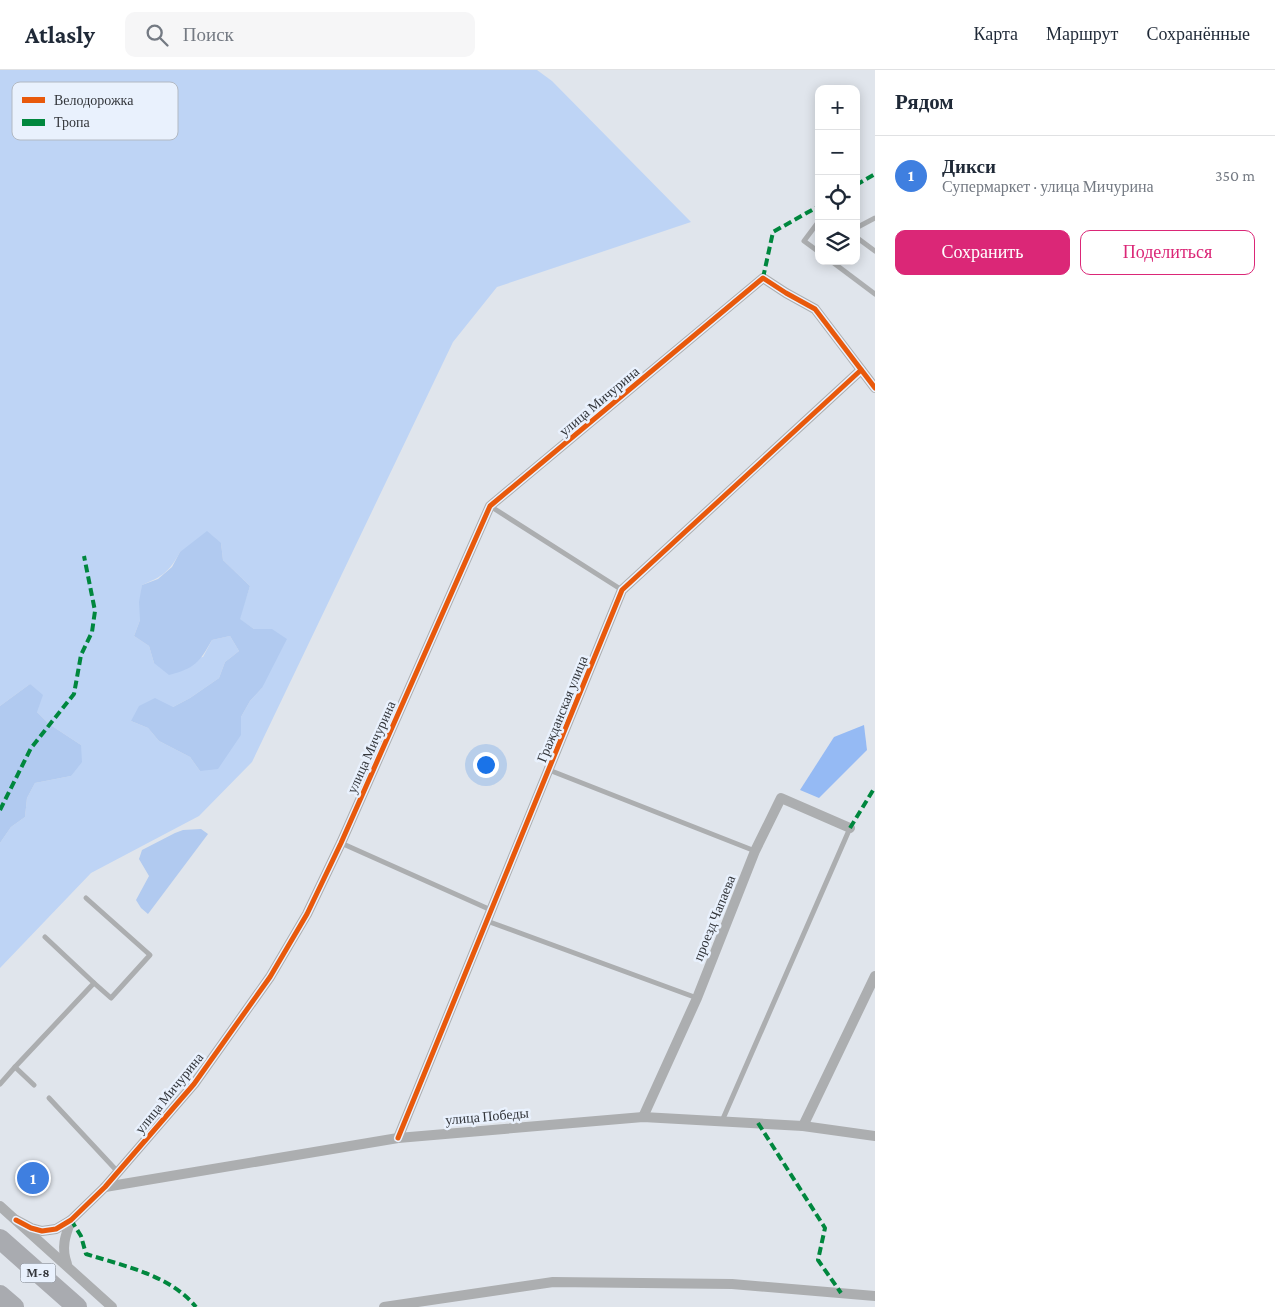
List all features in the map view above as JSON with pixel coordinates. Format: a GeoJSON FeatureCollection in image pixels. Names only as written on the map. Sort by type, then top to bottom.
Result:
{"type":"FeatureCollection","features":[{"type":"Feature","properties":{"kind":"highway","name":"М-8"},"geometry":{"type":"LineString","coordinates":[[0,1239],[77,1307]]}},
{"type":"Feature","properties":{"kind":"highway"},"geometry":{"type":"LineString","coordinates":[[0,1295],[14,1307]]}},
{"type":"Feature","properties":{"kind":"street","name":"улица Мичурина"},"geometry":{"type":"LineString","coordinates":[[16,1220],[31,1228],[42,1231],[56,1229],[71,1220],[105,1187],[194,1084],[270,977],[307,914],[341,843],[490,506],[764,278],[815,309],[861,370]]}},
{"type":"Feature","properties":{"kind":"street"},"geometry":{"type":"LineString","coordinates":[[861,370],[875,388]]}},
{"type":"Feature","properties":{"kind":"street","name":"Гражданская улица"},"geometry":{"type":"LineString","coordinates":[[398,1138],[622,590],[861,370]]}},
{"type":"Feature","properties":{"kind":"street","name":"проезд Чапаева"},"geometry":{"type":"LineString","coordinates":[[643,1117],[697,998],[755,851],[780,798],[850,828]]}},
{"type":"Feature","properties":{"kind":"street"},"geometry":{"type":"LineString","coordinates":[[803,1126],[875,976]]}},
{"type":"Feature","properties":{"kind":"street","name":"улица Победы"},"geometry":{"type":"LineString","coordinates":[[105,1187],[398,1138],[643,1117],[803,1126],[875,1136]]}},
{"type":"Feature","properties":{"kind":"street"},"geometry":{"type":"LineString","coordinates":[[0,1206],[112,1307]]}},
{"type":"Feature","properties":{"kind":"street","name":"улица Мичурина"},"geometry":{"type":"LineString","coordinates":[[69,1268],[63,1254],[64,1242],[71,1220]]}},
{"type":"Feature","properties":{"kind":"street"},"geometry":{"type":"LineString","coordinates":[[384,1307],[552,1282],[732,1284],[875,1296]]}},
{"type":"Feature","properties":{"kind":"lane"},"geometry":{"type":"LineString","coordinates":[[860,226],[875,218]]}},
{"type":"Feature","properties":{"kind":"lane"},"geometry":{"type":"LineString","coordinates":[[815,226],[804,241],[815,249]]}},
{"type":"Feature","properties":{"kind":"lane"},"geometry":{"type":"LineString","coordinates":[[860,240],[875,251]]}},
{"type":"Feature","properties":{"kind":"lane"},"geometry":{"type":"LineString","coordinates":[[836,265],[875,294]]}},
{"type":"Feature","properties":{"kind":"lane"},"geometry":{"type":"LineString","coordinates":[[490,506],[622,590]]}},
{"type":"Feature","properties":{"kind":"lane"},"geometry":{"type":"LineString","coordinates":[[549,770],[755,851]]}},
{"type":"Feature","properties":{"kind":"lane"},"geometry":{"type":"LineString","coordinates":[[722,1121],[850,828]]}},
{"type":"Feature","properties":{"kind":"lane"},"geometry":{"type":"LineString","coordinates":[[341,843],[492,910]]}},
{"type":"Feature","properties":{"kind":"lane"},"geometry":{"type":"LineString","coordinates":[[45,937],[110,998],[150,955],[86,898]]}},
{"type":"Feature","properties":{"kind":"lane"},"geometry":{"type":"LineString","coordinates":[[487,921],[697,998]]}},
{"type":"Feature","properties":{"kind":"lane"},"geometry":{"type":"LineString","coordinates":[[0,1084],[94,983]]}},
{"type":"Feature","properties":{"kind":"lane"},"geometry":{"type":"LineString","coordinates":[[15,1067],[34,1085]]}},
{"type":"Feature","properties":{"kind":"lane"},"geometry":{"type":"LineString","coordinates":[[48,1098],[118,1172]]}},
{"type":"Feature","properties":{"kind":"shaded area"},"geometry":{"type":"Polygon","coordinates":[[[0,70],[537,70],[552,81],[691,222],[497,287],[453,342],[252,762],[199,816],[91,873],[0,968],[0,843],[11,827],[25,817],[27,798],[35,783],[71,776],[81,745],[49,724],[37,712],[30,684],[0,706],[0,70]],[[221,543],[180,552],[165,573],[142,585],[140,620],[134,636],[149,646],[154,663],[203,657],[212,640],[230,636],[239,651],[225,662],[219,678],[190,698],[173,707],[131,721],[148,728],[159,741],[190,757],[200,771],[240,735],[241,717],[250,701],[262,688],[272,629],[254,629],[239,619],[250,586],[223,560],[221,543]]]}},
{"type":"Feature","properties":{"kind":"shaded area"},"geometry":{"type":"Polygon","coordinates":[[[207,531],[221,543],[223,560],[250,586],[240,619],[254,629],[272,629],[287,639],[262,688],[250,701],[241,717],[241,735],[218,769],[200,771],[190,757],[159,741],[148,728],[131,721],[139,706],[155,698],[173,707],[190,698],[219,678],[225,662],[239,651],[230,636],[212,640],[195,664],[185,670],[169,675],[154,663],[149,646],[134,636],[140,620],[139,602],[142,585],[158,579],[172,567],[180,552],[207,531]]]}},
{"type":"Feature","properties":{"kind":"shaded area"},"geometry":{"type":"Polygon","coordinates":[[[30,684],[43,695],[37,712],[49,724],[81,745],[82,762],[71,776],[35,783],[27,798],[25,817],[11,827],[0,843],[0,706],[30,684]]]}},
{"type":"Feature","properties":{"kind":"shaded area"},"geometry":{"type":"Polygon","coordinates":[[[864,725],[867,750],[819,798],[800,790],[834,737],[864,725]]]}},
{"type":"Feature","properties":{"kind":"shaded area"},"geometry":{"type":"Polygon","coordinates":[[[201,829],[208,834],[148,914],[136,900],[149,876],[139,859],[142,850],[183,830],[201,829]]]}},
{"type":"Feature","properties":{"kind":"marked path"},"geometry":{"type":"LineString","coordinates":[[860,183],[875,174]]}},
{"type":"Feature","properties":{"kind":"marked path"},"geometry":{"type":"LineString","coordinates":[[763,278],[773,232],[815,208]]}},
{"type":"Feature","properties":{"kind":"marked path"},"geometry":{"type":"LineString","coordinates":[[0,810],[31,748],[74,694],[81,655],[92,632],[95,611],[84,556]]}},
{"type":"Feature","properties":{"kind":"marked path"},"geometry":{"type":"LineString","coordinates":[[850,828],[875,787]]}},
{"type":"Feature","properties":{"kind":"marked path"},"geometry":{"type":"LineString","coordinates":[[758,1123],[825,1228],[818,1260],[841,1293]]}},
{"type":"Feature","properties":{"kind":"marked path"},"geometry":{"type":"LineString","coordinates":[[71,1220],[81,1236],[86,1254],[160,1279],[185,1296],[196,1307]]}},
{"type":"Feature","properties":{"kind":"cycle path"},"geometry":{"type":"LineString","coordinates":[[16,1220],[31,1228],[42,1231],[56,1229],[71,1220],[105,1187],[194,1084],[270,977],[307,914],[341,843],[490,506],[763,278],[815,309],[875,388]]}},
{"type":"Feature","properties":{"kind":"cycle path"},"geometry":{"type":"LineString","coordinates":[[398,1138],[622,590],[861,370]]}},
{"type":"Feature","properties":{"kind":"place","name":"Дикси"},"geometry":{"type":"Point","coordinates":[33,1178]}}]}
